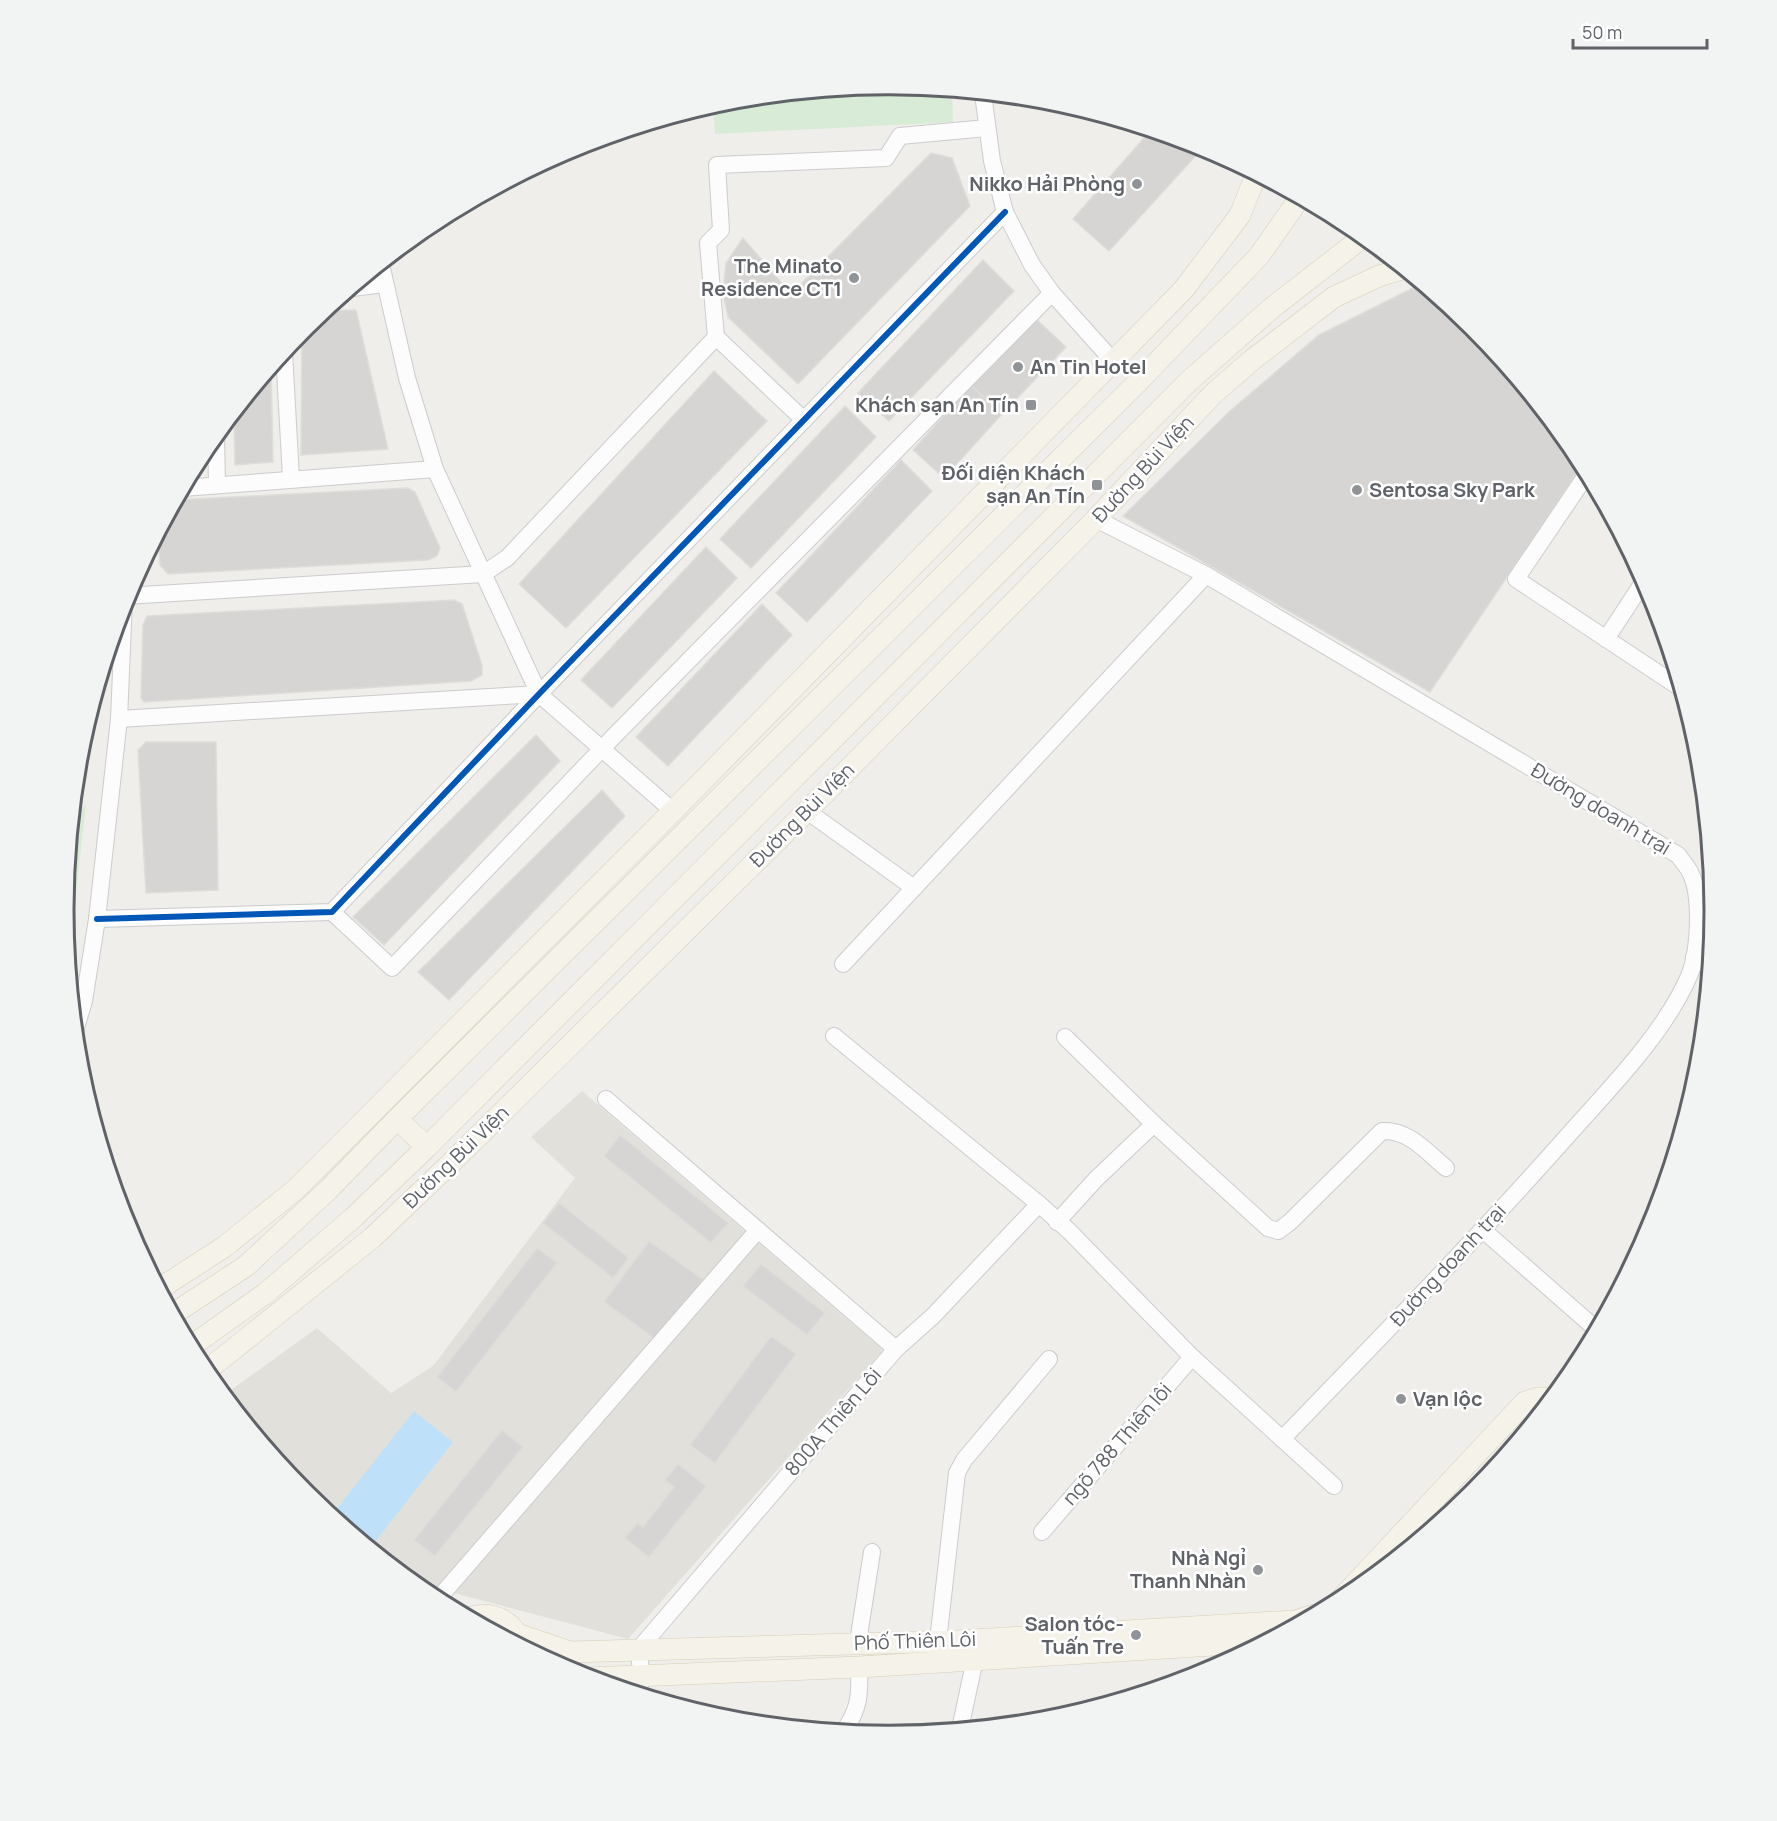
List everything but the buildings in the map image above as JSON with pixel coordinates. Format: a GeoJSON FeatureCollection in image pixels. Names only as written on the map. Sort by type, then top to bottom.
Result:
{"type":"FeatureCollection","features":[{"type":"Feature","properties":{"kind":"main road"},"geometry":{"type":"LineString","coordinates":[[165,1285],[224,1247],[295,1190],[673,811],[1184,289],[1240,215],[1253,182]]}},
{"type":"Feature","properties":{"kind":"main road"},"geometry":{"type":"LineString","coordinates":[[179,1310],[246,1266],[328,1190],[1137,383],[1259,256],[1295,205]]}},
{"type":"Feature","properties":{"kind":"main road","name":"Đường Bùi Viện"},"geometry":{"type":"LineString","coordinates":[[198,1342],[266,1293],[354,1217],[427,1147],[1189,381],[1273,307],[1355,243]]}},
{"type":"Feature","properties":{"kind":"main road","name":"Đường Bùi Viện"},"geometry":{"type":"LineString","coordinates":[[213,1366],[372,1238],[807,811],[1096,519],[1213,394],[1252,360],[1334,297],[1378,276],[1394,271]]}},
{"type":"Feature","properties":{"kind":"main road"},"geometry":{"type":"LineString","coordinates":[[1113,361],[1137,383]]}},
{"type":"Feature","properties":{"kind":"main road"},"geometry":{"type":"LineString","coordinates":[[1189,381],[1213,394]]}},
{"type":"Feature","properties":{"kind":"main road"},"geometry":{"type":"LineString","coordinates":[[673,811],[690,827]]}},
{"type":"Feature","properties":{"kind":"main road"},"geometry":{"type":"LineString","coordinates":[[397,1119],[427,1147]]}},
{"type":"Feature","properties":{"kind":"main road"},"geometry":{"type":"LineString","coordinates":[[1373,1565],[1525,1402],[1541,1398]]}},
{"type":"Feature","properties":{"kind":"main road","name":"Phố Thiên Lôi"},"geometry":{"type":"LineString","coordinates":[[480,1615],[498,1617],[509,1624],[515,1634]]}},
{"type":"Feature","properties":{"kind":"main road","name":"Phố Thiên Lôi"},"geometry":{"type":"LineString","coordinates":[[533,1643],[570,1652],[938,1641],[1286,1622]]}},
{"type":"Feature","properties":{"kind":"main road","name":"Phố Thiên Lôi"},"geometry":{"type":"LineString","coordinates":[[640,1684],[975,1659],[1244,1643]]}},
{"type":"Feature","properties":{"kind":"street"},"geometry":{"type":"LineString","coordinates":[[984,101],[992,161],[1005,212],[1032,265],[1052,293],[1113,361]]}},
{"type":"Feature","properties":{"kind":"street"},"geometry":{"type":"LineString","coordinates":[[804,420],[716,337],[708,243],[721,230],[717,165],[886,158],[900,136],[987,128]]}},
{"type":"Feature","properties":{"kind":"street"},"geometry":{"type":"LineString","coordinates":[[332,912],[539,694],[1005,212]]}},
{"type":"Feature","properties":{"kind":"street"},"geometry":{"type":"LineString","coordinates":[[382,272],[407,378],[435,469],[539,694],[673,811]]}},
{"type":"Feature","properties":{"kind":"street"},"geometry":{"type":"LineString","coordinates":[[365,286],[384,284]]}},
{"type":"Feature","properties":{"kind":"street"},"geometry":{"type":"LineString","coordinates":[[97,919],[332,912],[392,968],[601,750],[1052,293]]}},
{"type":"Feature","properties":{"kind":"street"},"geometry":{"type":"LineString","coordinates":[[137,597],[483,574],[507,558],[716,337]]}},
{"type":"Feature","properties":{"kind":"street"},"geometry":{"type":"LineString","coordinates":[[285,364],[291,478]]}},
{"type":"Feature","properties":{"kind":"street"},"geometry":{"type":"LineString","coordinates":[[216,450],[217,485]]}},
{"type":"Feature","properties":{"kind":"street"},"geometry":{"type":"LineString","coordinates":[[193,487],[435,469]]}},
{"type":"Feature","properties":{"kind":"street"},"geometry":{"type":"LineString","coordinates":[[1581,483],[1516,579],[1670,681]]}},
{"type":"Feature","properties":{"kind":"street","name":"Đường doanh trại"},"geometry":{"type":"LineString","coordinates":[[1096,519],[1206,575],[1678,855],[1691,874],[1697,902],[1697,938],[1690,974],[1673,1007],[1649,1040],[1595,1105],[1483,1230],[1282,1439]]}},
{"type":"Feature","properties":{"kind":"street"},"geometry":{"type":"LineString","coordinates":[[843,964],[1206,575]]}},
{"type":"Feature","properties":{"kind":"street"},"geometry":{"type":"LineString","coordinates":[[1606,639],[1637,591]]}},
{"type":"Feature","properties":{"kind":"street"},"geometry":{"type":"LineString","coordinates":[[80,1015],[97,919],[118,719],[123,633]]}},
{"type":"Feature","properties":{"kind":"street"},"geometry":{"type":"LineString","coordinates":[[118,719],[539,694]]}},
{"type":"Feature","properties":{"kind":"street"},"geometry":{"type":"LineString","coordinates":[[807,811],[914,888]]}},
{"type":"Feature","properties":{"kind":"street"},"geometry":{"type":"LineString","coordinates":[[1694,957],[1702,963]]}},
{"type":"Feature","properties":{"kind":"street"},"geometry":{"type":"LineString","coordinates":[[834,1036],[1039,1204],[1069,1231],[1192,1357],[1334,1486]]}},
{"type":"Feature","properties":{"kind":"street"},"geometry":{"type":"LineString","coordinates":[[1065,1037],[1154,1124],[1268,1228],[1278,1231],[1382,1131],[1393,1130],[1409,1136],[1446,1168]]}},
{"type":"Feature","properties":{"kind":"street"},"geometry":{"type":"LineString","coordinates":[[606,1098],[896,1349]]}},
{"type":"Feature","properties":{"kind":"street"},"geometry":{"type":"LineString","coordinates":[[1057,1222],[1096,1179],[1154,1124]]}},
{"type":"Feature","properties":{"kind":"street","name":"800A Thiên Lôi"},"geometry":{"type":"LineString","coordinates":[[638,1650],[896,1349],[933,1316],[1039,1204]]}},
{"type":"Feature","properties":{"kind":"street"},"geometry":{"type":"LineString","coordinates":[[443,1592],[758,1230]]}},
{"type":"Feature","properties":{"kind":"street"},"geometry":{"type":"LineString","coordinates":[[1483,1230],[1590,1324]]}},
{"type":"Feature","properties":{"kind":"street","name":"ngõ 788 Thiên lôi"},"geometry":{"type":"LineString","coordinates":[[1042,1532],[1192,1357]]}},
{"type":"Feature","properties":{"kind":"street"},"geometry":{"type":"LineString","coordinates":[[938,1641],[957,1473],[964,1460],[1049,1359]]}},
{"type":"Feature","properties":{"kind":"street"},"geometry":{"type":"LineString","coordinates":[[858,1642],[872,1552]]}},
{"type":"Feature","properties":{"kind":"street"},"geometry":{"type":"LineString","coordinates":[[638,1650],[640,1684]]}},
{"type":"Feature","properties":{"kind":"street"},"geometry":{"type":"LineString","coordinates":[[961,1722],[975,1659]]}},
{"type":"Feature","properties":{"kind":"street"},"geometry":{"type":"LineString","coordinates":[[849,1725],[858,1706],[859,1667]]}},
{"type":"Feature","properties":{"kind":"shaded area"},"geometry":{"type":"Polygon","coordinates":[[[582,1091],[883,1350],[628,1639],[450,1592],[430,1584],[392,1557],[312,1487],[276,1448],[230,1390],[317,1328],[391,1393],[433,1366],[575,1178],[531,1137],[582,1091]]]}},
{"type":"Feature","properties":{"kind":"green space"},"geometry":{"type":"Polygon","coordinates":[[[888,95],[952,98],[953,122],[715,134],[714,115],[782,102],[888,95]]]}},
{"type":"Feature","properties":{"kind":"green space"},"geometry":{"type":"Polygon","coordinates":[[[86,804],[74,910],[75,857],[79,813],[86,804]]]}},
{"type":"Feature","properties":{"kind":"water"},"geometry":{"type":"Polygon","coordinates":[[[414,1411],[453,1442],[375,1542],[336,1509],[414,1411]]]}},
{"type":"Feature","properties":{"kind":"cycle path"},"geometry":{"type":"LineString","coordinates":[[97,919],[332,912],[539,694],[1005,212]]}},
{"type":"Feature","properties":{"kind":"place","name":"Nikko Hải Phòng"},"geometry":{"type":"Point","coordinates":[1137,184]}},
{"type":"Feature","properties":{"kind":"place","name":"The Minato Residence CT1"},"geometry":{"type":"Point","coordinates":[854,278]}},
{"type":"Feature","properties":{"kind":"place","name":"An Tin Hotel"},"geometry":{"type":"Point","coordinates":[1018,367]}},
{"type":"Feature","properties":{"kind":"place","name":"Khách sạn An Tín"},"geometry":{"type":"Point","coordinates":[1031,405]}},
{"type":"Feature","properties":{"kind":"place","name":"Đối diện Khách sạn An Tín"},"geometry":{"type":"Point","coordinates":[1097,485]}},
{"type":"Feature","properties":{"kind":"place","name":"Sentosa Sky Park"},"geometry":{"type":"Point","coordinates":[1357,490]}},
{"type":"Feature","properties":{"kind":"place","name":"Vạn lộc"},"geometry":{"type":"Point","coordinates":[1401,1399]}},
{"type":"Feature","properties":{"kind":"place","name":"Nhà Ngỉ Thanh Nhàn"},"geometry":{"type":"Point","coordinates":[1258,1570]}},
{"type":"Feature","properties":{"kind":"place","name":"Salon tóc- Tuấn Tre"},"geometry":{"type":"Point","coordinates":[1136,1635]}}]}
